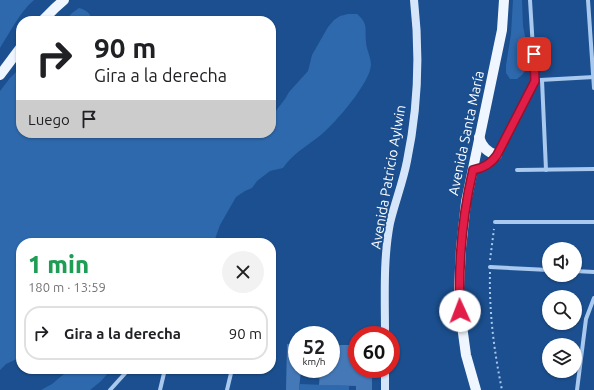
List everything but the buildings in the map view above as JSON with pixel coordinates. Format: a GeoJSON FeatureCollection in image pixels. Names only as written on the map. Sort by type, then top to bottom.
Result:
{"type":"FeatureCollection","features":[{"type":"Feature","properties":{"kind":"main road"},"geometry":{"type":"LineString","coordinates":[[47,16],[64,0]]}},
{"type":"Feature","properties":{"kind":"main road","name":"Avenida Santa María"},"geometry":{"type":"LineString","coordinates":[[476,390],[464,340],[460,311],[459,288],[461,248],[466,202],[502,30],[504,0]]}},
{"type":"Feature","properties":{"kind":"main road"},"geometry":{"type":"LineString","coordinates":[[0,75],[16,54]]}},
{"type":"Feature","properties":{"kind":"main road"},"geometry":{"type":"LineString","coordinates":[[479,137],[480,142],[486,150],[497,155]]}},
{"type":"Feature","properties":{"kind":"street","name":"Avenida Patricio Aylwin"},"geometry":{"type":"LineString","coordinates":[[385,326],[386,266],[390,223],[407,162],[416,94],[417,40],[414,0]]}},
{"type":"Feature","properties":{"kind":"street"},"geometry":{"type":"LineString","coordinates":[[473,170],[489,164],[497,155],[535,81],[530,0]]}},
{"type":"Feature","properties":{"kind":"street"},"geometry":{"type":"LineString","coordinates":[[588,0],[594,88]]}},
{"type":"Feature","properties":{"kind":"street"},"geometry":{"type":"LineString","coordinates":[[535,81],[594,76]]}},
{"type":"Feature","properties":{"kind":"street"},"geometry":{"type":"LineString","coordinates":[[542,80],[546,170]]}},
{"type":"Feature","properties":{"kind":"street"},"geometry":{"type":"LineString","coordinates":[[517,170],[594,169]]}},
{"type":"Feature","properties":{"kind":"street"},"geometry":{"type":"LineString","coordinates":[[495,222],[594,222]]}},
{"type":"Feature","properties":{"kind":"street"},"geometry":{"type":"LineString","coordinates":[[490,267],[542,270]]}},
{"type":"Feature","properties":{"kind":"street"},"geometry":{"type":"LineString","coordinates":[[582,271],[594,272]]}},
{"type":"Feature","properties":{"kind":"street"},"geometry":{"type":"LineString","coordinates":[[576,390],[586,319],[594,298]]}},
{"type":"Feature","properties":{"kind":"street"},"geometry":{"type":"LineString","coordinates":[[110,390],[124,374]]}},
{"type":"Feature","properties":{"kind":"street"},"geometry":{"type":"LineString","coordinates":[[160,390],[164,374]]}},
{"type":"Feature","properties":{"kind":"street"},"geometry":{"type":"LineString","coordinates":[[227,390],[231,374]]}},
{"type":"Feature","properties":{"kind":"street"},"geometry":{"type":"LineString","coordinates":[[385,378],[385,390]]}},
{"type":"Feature","properties":{"kind":"path"},"geometry":{"type":"LineString","coordinates":[[495,222],[490,267],[490,310],[492,335],[502,390]]}},
{"type":"Feature","properties":{"kind":"shaded area"},"geometry":{"type":"Polygon","coordinates":[[[0,0],[34,0],[20,16],[16,16],[16,22],[0,48],[0,0]]]}},
{"type":"Feature","properties":{"kind":"shaded area"},"geometry":{"type":"Polygon","coordinates":[[[513,0],[522,0],[523,26],[530,62],[523,74],[517,79],[510,79],[506,73],[511,34],[513,0]]]}},
{"type":"Feature","properties":{"kind":"shaded area"},"geometry":{"type":"Polygon","coordinates":[[[79,8],[88,12],[91,16],[69,16],[79,8]]]}},
{"type":"Feature","properties":{"kind":"shaded area"},"geometry":{"type":"Polygon","coordinates":[[[357,14],[363,20],[365,26],[366,44],[371,65],[365,82],[343,112],[322,134],[296,154],[283,168],[270,171],[257,181],[252,188],[236,197],[220,225],[215,238],[16,238],[16,359],[6,364],[0,370],[0,91],[10,78],[16,72],[16,138],[276,138],[276,111],[289,92],[308,71],[312,55],[328,27],[340,16],[357,14]]]}},
{"type":"Feature","properties":{"kind":"shaded area"},"geometry":{"type":"Polygon","coordinates":[[[64,374],[107,374],[90,390],[41,390],[52,384],[64,374]]]}},
{"type":"Feature","properties":{"kind":"shaded area"},"geometry":{"type":"Polygon","coordinates":[[[300,384],[349,386],[349,390],[299,390],[300,384]]]}},
{"type":"Feature","properties":{"kind":"route"},"geometry":{"type":"LineString","coordinates":[[460,311],[459,288],[461,248],[466,202],[473,170],[480,169],[489,164],[497,155],[535,81],[534,54]]}}]}
